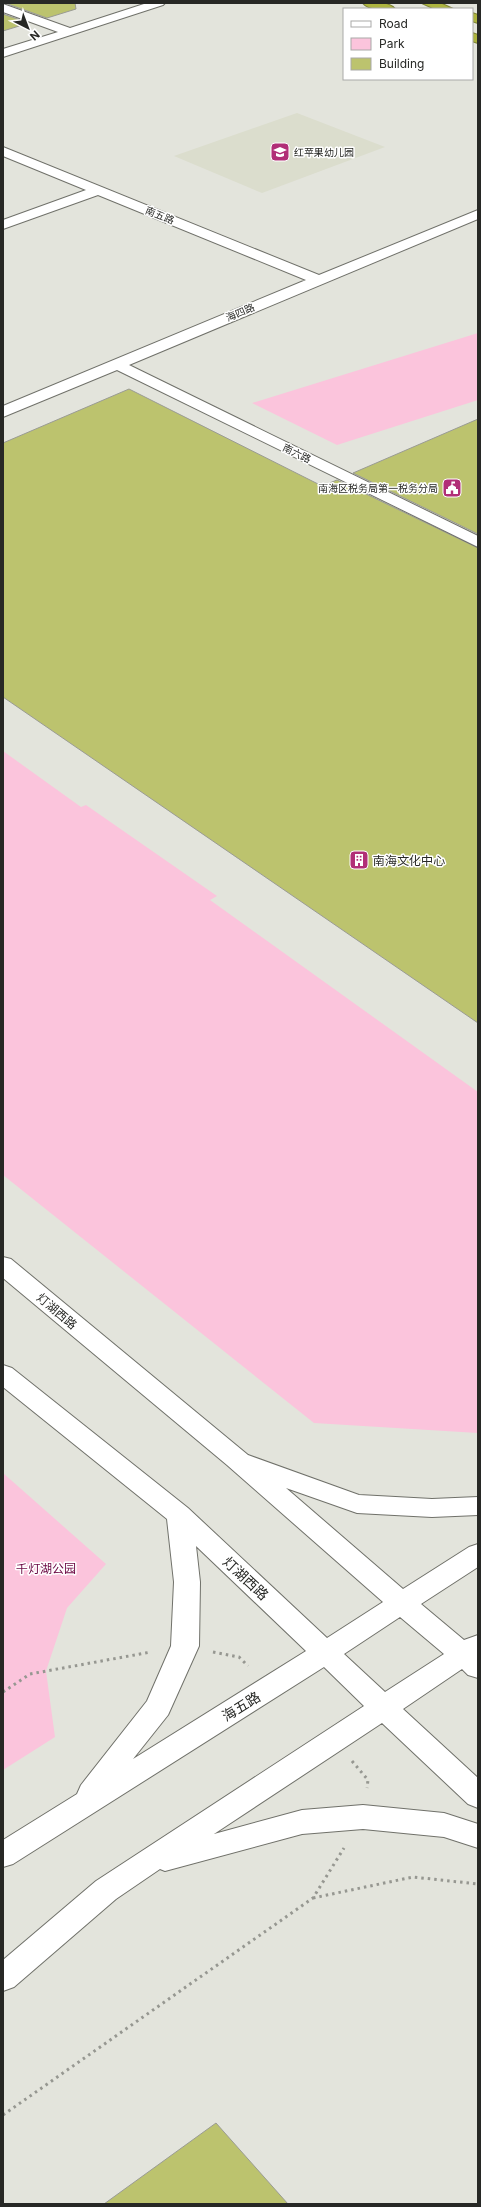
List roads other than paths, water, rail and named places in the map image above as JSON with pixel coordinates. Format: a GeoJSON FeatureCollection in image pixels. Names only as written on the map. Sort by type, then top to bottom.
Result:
{"type":"FeatureCollection","features":[{"type":"Feature","properties":{"kind":"highway"},"geometry":{"type":"LineString","coordinates":[[369,3],[385,8]]}},
{"type":"Feature","properties":{"kind":"highway"},"geometry":{"type":"LineString","coordinates":[[428,3],[444,8]]}},
{"type":"Feature","properties":{"kind":"main road"},"geometry":{"type":"LineString","coordinates":[[3,53],[159,3]]}},
{"type":"Feature","properties":{"kind":"main road"},"geometry":{"type":"LineString","coordinates":[[3,8],[70,32]]}},
{"type":"Feature","properties":{"kind":"main road","name":"南五路"},"geometry":{"type":"LineString","coordinates":[[3,151],[318,280]]}},
{"type":"Feature","properties":{"kind":"main road"},"geometry":{"type":"LineString","coordinates":[[3,225],[98,190]]}},
{"type":"Feature","properties":{"kind":"main road","name":"海四路"},"geometry":{"type":"LineString","coordinates":[[3,412],[478,214]]}},
{"type":"Feature","properties":{"kind":"main road","name":"南六路"},"geometry":{"type":"LineString","coordinates":[[116,364],[478,542]]}},
{"type":"Feature","properties":{"kind":"main road","name":"灯湖西路"},"geometry":{"type":"LineString","coordinates":[[3,1265],[236,1459],[401,1603],[473,1655]]}},
{"type":"Feature","properties":{"kind":"main road","name":"灯湖西路"},"geometry":{"type":"LineString","coordinates":[[3,1374],[180,1516],[478,1796]]}},
{"type":"Feature","properties":{"kind":"main road"},"geometry":{"type":"LineString","coordinates":[[236,1459],[357,1504],[432,1508],[478,1506]]}},
{"type":"Feature","properties":{"kind":"main road"},"geometry":{"type":"LineString","coordinates":[[82,1806],[158,1707],[185,1646],[187,1582],[180,1516]]}},
{"type":"Feature","properties":{"kind":"main road","name":"海五路"},"geometry":{"type":"LineString","coordinates":[[3,1855],[478,1554]]}},
{"type":"Feature","properties":{"kind":"main road"},"geometry":{"type":"LineString","coordinates":[[3,1978],[106,1890],[383,1707],[473,1655]]}},
{"type":"Feature","properties":{"kind":"main road"},"geometry":{"type":"LineString","coordinates":[[146,1864],[302,1822],[363,1817],[444,1826],[478,1836]]}},
{"type":"Feature","properties":{"kind":"place","name":"红苹果幼儿园"},"geometry":{"type":"Point","coordinates":[280,152]}},
{"type":"Feature","properties":{"kind":"place","name":"南海区税务局第一税务分局"},"geometry":{"type":"Point","coordinates":[452,488]}},
{"type":"Feature","properties":{"kind":"place","name":"南海文化中心"},"geometry":{"type":"Point","coordinates":[359,860]}},
{"type":"Feature","properties":{"kind":"park label","name":"千灯湖公园"},"geometry":{"type":"Point","coordinates":[46,1568]}}]}
